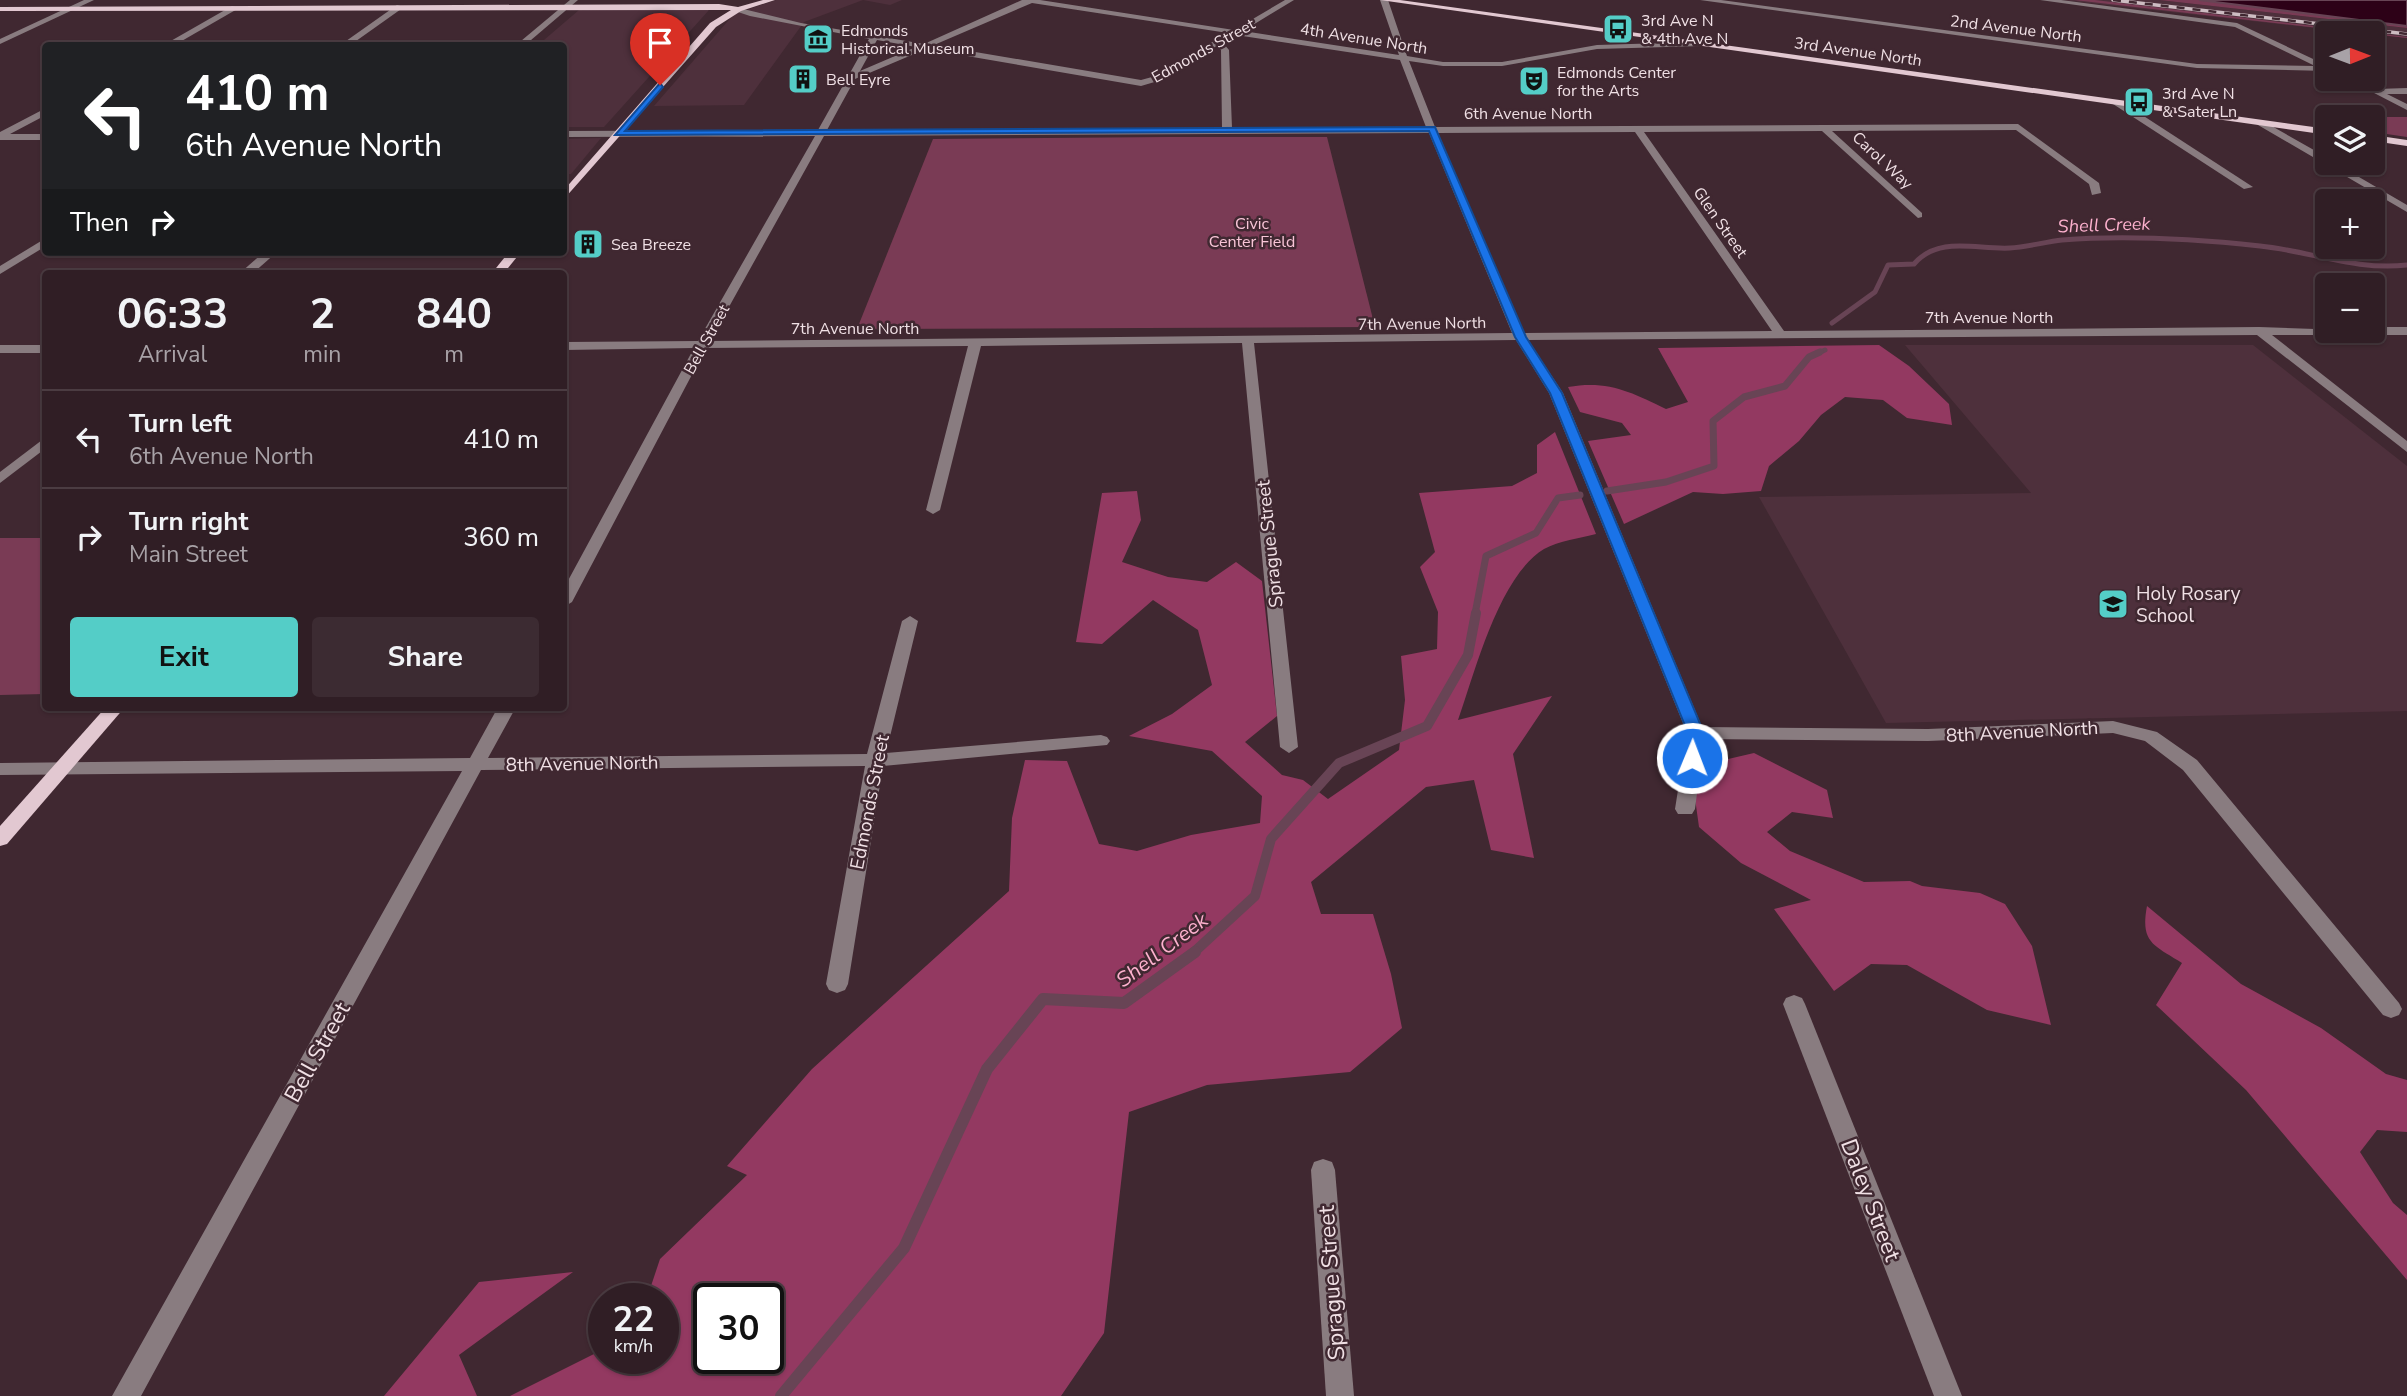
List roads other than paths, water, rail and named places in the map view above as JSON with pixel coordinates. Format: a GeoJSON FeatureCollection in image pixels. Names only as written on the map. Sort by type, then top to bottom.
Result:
{"type":"FeatureCollection","features":[{"type":"Feature","properties":{"kind":"main road"},"geometry":{"type":"LineString","coordinates":[[567,192],[713,25],[738,9],[771,0]]}},
{"type":"Feature","properties":{"kind":"main road","name":"3rd Avenue North"},"geometry":{"type":"LineString","coordinates":[[1384,0],[2315,130]]}},
{"type":"Feature","properties":{"kind":"main road"},"geometry":{"type":"LineString","coordinates":[[0,9],[719,6],[738,9]]}},
{"type":"Feature","properties":{"kind":"main road"},"geometry":{"type":"LineString","coordinates":[[2385,140],[2407,143]]}},
{"type":"Feature","properties":{"kind":"main road"},"geometry":{"type":"LineString","coordinates":[[500,270],[512,256]]}},
{"type":"Feature","properties":{"kind":"main road"},"geometry":{"type":"LineString","coordinates":[[0,839],[113,711]]}},
{"type":"Feature","properties":{"kind":"street"},"geometry":{"type":"LineString","coordinates":[[0,42],[90,0]]}},
{"type":"Feature","properties":{"kind":"street"},"geometry":{"type":"LineString","coordinates":[[524,42],[573,0]]}},
{"type":"Feature","properties":{"kind":"street"},"geometry":{"type":"LineString","coordinates":[[851,78],[1030,0]]}},
{"type":"Feature","properties":{"kind":"street","name":"4th Avenue North"},"geometry":{"type":"LineString","coordinates":[[1030,0],[1405,60],[1462,65],[1502,64],[1597,47],[1698,44]]}},
{"type":"Feature","properties":{"kind":"street","name":"Edmonds Street"},"geometry":{"type":"LineString","coordinates":[[738,9],[750,14],[874,38],[1111,79],[1149,82],[1290,0]]}},
{"type":"Feature","properties":{"kind":"street"},"geometry":{"type":"LineString","coordinates":[[1384,0],[1432,128],[1520,337],[1556,393],[1696,733],[1685,809]]}},
{"type":"Feature","properties":{"kind":"street","name":"2nd Avenue North"},"geometry":{"type":"LineString","coordinates":[[1704,0],[2197,66],[2315,66]]}},
{"type":"Feature","properties":{"kind":"street"},"geometry":{"type":"LineString","coordinates":[[2044,0],[2237,25],[2315,65]]}},
{"type":"Feature","properties":{"kind":"street"},"geometry":{"type":"LineString","coordinates":[[349,42],[400,7]]}},
{"type":"Feature","properties":{"kind":"street"},"geometry":{"type":"LineString","coordinates":[[173,42],[235,8]]}},
{"type":"Feature","properties":{"kind":"street","name":"Bell Street"},"geometry":{"type":"LineString","coordinates":[[567,596],[702,345],[874,38]]}},
{"type":"Feature","properties":{"kind":"street"},"geometry":{"type":"LineString","coordinates":[[1219,43],[1225,50],[1227,130]]}},
{"type":"Feature","properties":{"kind":"street"},"geometry":{"type":"LineString","coordinates":[[2374,91],[2407,107]]}},
{"type":"Feature","properties":{"kind":"street"},"geometry":{"type":"LineString","coordinates":[[2385,91],[2407,91]]}},
{"type":"Feature","properties":{"kind":"street"},"geometry":{"type":"LineString","coordinates":[[2116,102],[2248,187]]}},
{"type":"Feature","properties":{"kind":"street"},"geometry":{"type":"LineString","coordinates":[[0,137],[42,113]]}},
{"type":"Feature","properties":{"kind":"street"},"geometry":{"type":"LineString","coordinates":[[2261,123],[2407,209]]}},
{"type":"Feature","properties":{"kind":"street","name":"6th Avenue North"},"geometry":{"type":"LineString","coordinates":[[567,134],[2018,127],[2094,183],[2096,193]]}},
{"type":"Feature","properties":{"kind":"street","name":"Glen Street"},"geometry":{"type":"LineString","coordinates":[[1637,128],[1779,333]]}},
{"type":"Feature","properties":{"kind":"street","name":"Carol Way"},"geometry":{"type":"LineString","coordinates":[[1825,128],[1918,215]]}},
{"type":"Feature","properties":{"kind":"street"},"geometry":{"type":"LineString","coordinates":[[0,137],[42,137]]}},
{"type":"Feature","properties":{"kind":"street"},"geometry":{"type":"LineString","coordinates":[[0,271],[42,244]]}},
{"type":"Feature","properties":{"kind":"street"},"geometry":{"type":"LineString","coordinates":[[250,270],[266,256]]}},
{"type":"Feature","properties":{"kind":"street"},"geometry":{"type":"LineString","coordinates":[[2259,331],[2407,448]]}},
{"type":"Feature","properties":{"kind":"street","name":"7th Avenue North"},"geometry":{"type":"LineString","coordinates":[[567,346],[975,344],[1779,333],[2407,331]]}},
{"type":"Feature","properties":{"kind":"street","name":"Sprague Street"},"geometry":{"type":"LineString","coordinates":[[1248,341],[1289,747]]}},
{"type":"Feature","properties":{"kind":"street"},"geometry":{"type":"LineString","coordinates":[[933,510],[975,344]]}},
{"type":"Feature","properties":{"kind":"street"},"geometry":{"type":"LineString","coordinates":[[0,349],[42,349]]}},
{"type":"Feature","properties":{"kind":"street"},"geometry":{"type":"LineString","coordinates":[[0,480],[42,444]]}},
{"type":"Feature","properties":{"kind":"street","name":"Edmonds Street"},"geometry":{"type":"LineString","coordinates":[[837,984],[875,760],[910,621]]}},
{"type":"Feature","properties":{"kind":"street","name":"Bell Street"},"geometry":{"type":"LineString","coordinates":[[126,1396],[505,711]]}},
{"type":"Feature","properties":{"kind":"street","name":"8th Avenue North"},"geometry":{"type":"LineString","coordinates":[[1696,733],[1928,735],[2113,727],[2151,736],[2190,765],[2391,1009]]}},
{"type":"Feature","properties":{"kind":"street","name":"8th Avenue North"},"geometry":{"type":"LineString","coordinates":[[0,769],[875,760],[1101,740]]}},
{"type":"Feature","properties":{"kind":"street","name":"Daley Street"},"geometry":{"type":"LineString","coordinates":[[1794,1004],[1948,1396]]}},
{"type":"Feature","properties":{"kind":"street","name":"Sprague Street"},"geometry":{"type":"LineString","coordinates":[[1323,1170],[1340,1396]]}},
{"type":"Feature","properties":{"kind":"waterway","name":"Shell Creek"},"geometry":{"type":"LineString","coordinates":[[1832,323],[1875,292],[1888,265],[1914,264],[1924,255],[1947,247],[2010,248],[2062,240],[2161,239],[2279,248],[2351,263],[2407,265]]}},
{"type":"Feature","properties":{"kind":"waterway","name":"Shell Creek"},"geometry":{"type":"LineString","coordinates":[[1816,354],[1825,350]]}},
{"type":"Feature","properties":{"kind":"waterway","name":"Shell Creek"},"geometry":{"type":"LineString","coordinates":[[1607,491],[1666,482],[1714,466],[1713,421],[1744,397],[1785,386],[1809,357],[1820,352]]}},
{"type":"Feature","properties":{"kind":"waterway","name":"Shell Creek"},"geometry":{"type":"LineString","coordinates":[[1475,614],[1486,556],[1536,533],[1558,498],[1580,495]]}},
{"type":"Feature","properties":{"kind":"waterway","name":"Shell Creek"},"geometry":{"type":"LineString","coordinates":[[1192,954],[1255,896],[1271,839],[1339,763],[1427,726],[1468,655],[1476,613]]}},
{"type":"Feature","properties":{"kind":"waterway","name":"Shell Creek"},"geometry":{"type":"LineString","coordinates":[[781,1396],[904,1248],[987,1069],[1043,999],[1124,1003],[1195,952]]}},
{"type":"Feature","properties":{"kind":"railway"},"geometry":{"type":"LineString","coordinates":[[2113,0],[2407,34]]}},
{"type":"Feature","properties":{"kind":"place","name":"3rd Ave N & 4th Ave N"},"geometry":{"type":"Point","coordinates":[1618,29]}},
{"type":"Feature","properties":{"kind":"place","name":"Edmonds Historical Museum"},"geometry":{"type":"Point","coordinates":[818,39]}},
{"type":"Feature","properties":{"kind":"place","name":"Bell Eyre"},"geometry":{"type":"Point","coordinates":[803,79]}},
{"type":"Feature","properties":{"kind":"place","name":"Edmonds Center for the Arts"},"geometry":{"type":"Point","coordinates":[1534,81]}},
{"type":"Feature","properties":{"kind":"place","name":"3rd Ave N & Sater Ln"},"geometry":{"type":"Point","coordinates":[2139,102]}},
{"type":"Feature","properties":{"kind":"place","name":"Sea Breeze"},"geometry":{"type":"Point","coordinates":[588,244]}},
{"type":"Feature","properties":{"kind":"place","name":"Holy Rosary School"},"geometry":{"type":"Point","coordinates":[2113,604]}},
{"type":"Feature","properties":{"kind":"park label","name":"Civic Center Field"},"geometry":{"type":"Point","coordinates":[1252,232]}}]}
